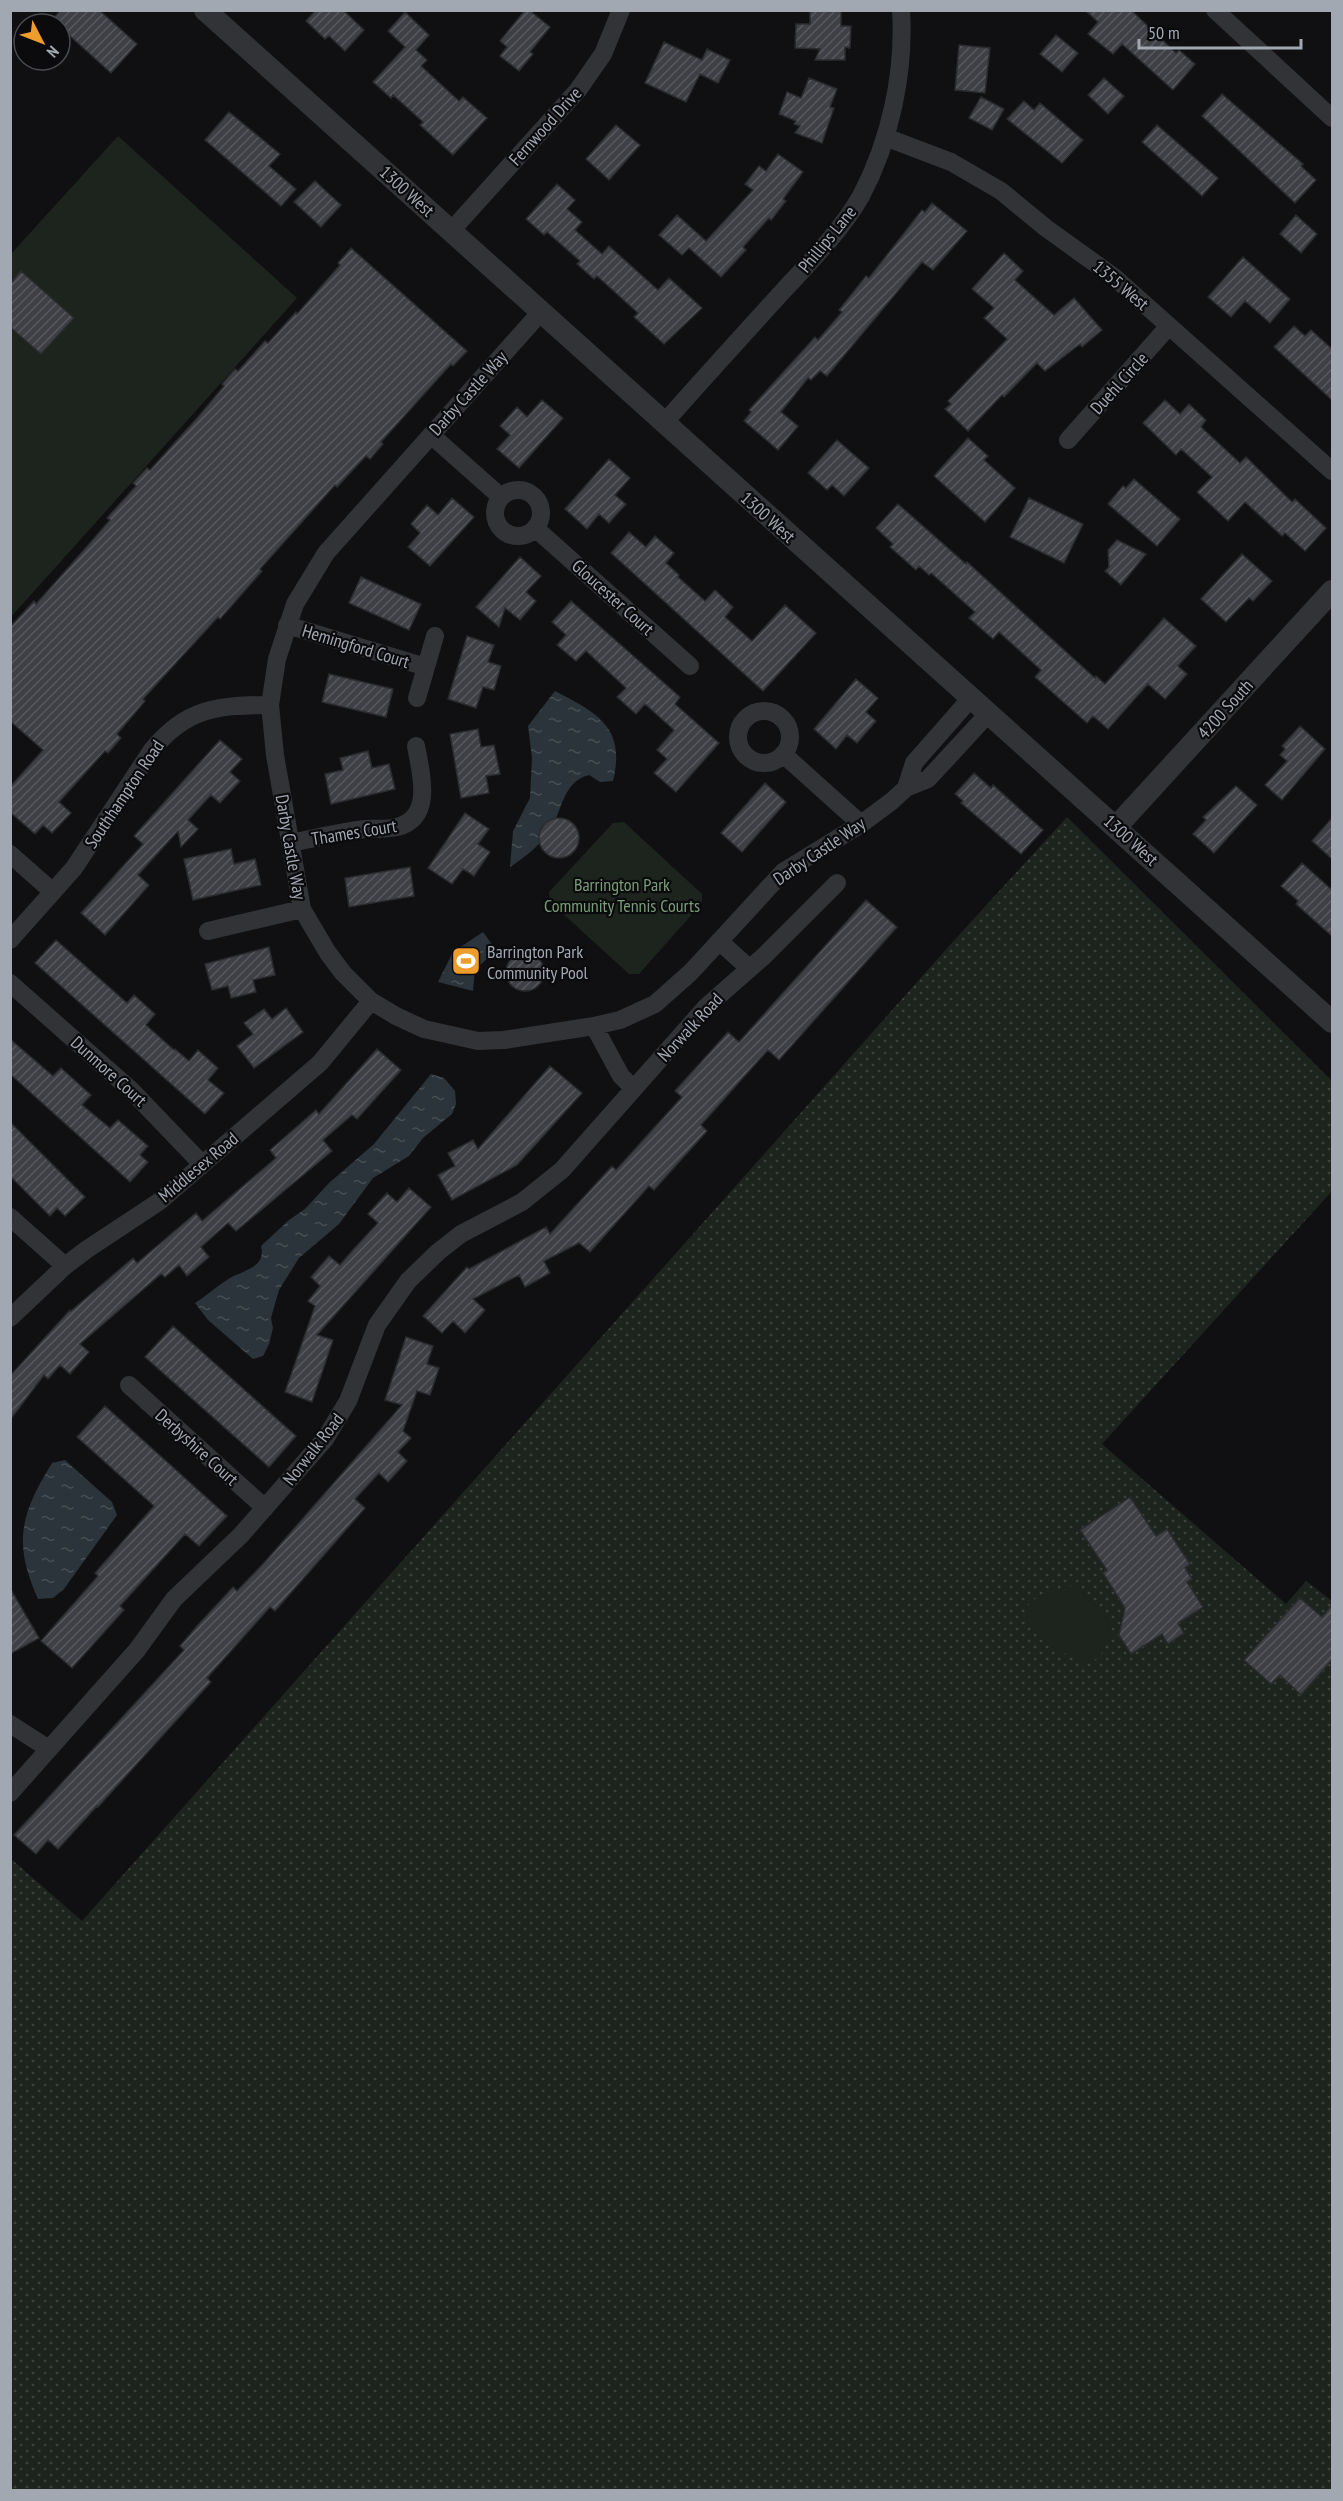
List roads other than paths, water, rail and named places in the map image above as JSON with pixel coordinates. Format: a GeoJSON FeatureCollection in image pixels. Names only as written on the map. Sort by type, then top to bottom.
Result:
{"type":"FeatureCollection","features":[{"type":"Feature","properties":{"kind":"street","name":"1300 West"},"geometry":{"type":"LineString","coordinates":[[205,10],[988,714],[1117,826],[1332,1022]]}},
{"type":"Feature","properties":{"kind":"street","name":"Fernwood Drive"},"geometry":{"type":"LineString","coordinates":[[451,231],[578,90],[603,54],[621,10]]}},
{"type":"Feature","properties":{"kind":"street","name":"Phillips Lane"},"geometry":{"type":"LineString","coordinates":[[664,423],[844,222],[860,197],[885,137],[897,87],[902,30],[901,10]]}},
{"type":"Feature","properties":{"kind":"street"},"geometry":{"type":"LineString","coordinates":[[1215,10],[1332,118]]}},
{"type":"Feature","properties":{"kind":"street","name":"1355 West"},"geometry":{"type":"LineString","coordinates":[[885,137],[951,162],[1001,191],[1046,228],[1099,265],[1332,471]]}},
{"type":"Feature","properties":{"kind":"street","name":"Darby Castle Way"},"geometry":{"type":"LineString","coordinates":[[540,313],[326,553],[305,584],[287,625],[277,659],[270,705],[275,755],[302,909],[328,954],[371,1001],[424,1029],[478,1041],[504,1040],[594,1026],[620,1020],[655,1004],[674,990],[783,872],[861,824],[906,788],[928,778],[988,714]]}},
{"type":"Feature","properties":{"kind":"street","name":"Duehl Circle"},"geometry":{"type":"LineString","coordinates":[[1068,440],[1169,326]]}},
{"type":"Feature","properties":{"kind":"street"},"geometry":{"type":"LineString","coordinates":[[431,435],[501,497]]}},
{"type":"Feature","properties":{"kind":"street"},"geometry":{"type":"LineString","coordinates":[[513,490],[520,490],[533,496],[538,501],[541,515],[535,528],[523,536],[516,536],[502,530],[498,525],[495,510],[501,497],[513,490]]}},
{"type":"Feature","properties":{"kind":"street","name":"Gloucester Court"},"geometry":{"type":"LineString","coordinates":[[535,528],[690,666]]}},
{"type":"Feature","properties":{"kind":"street","name":"4200 South"},"geometry":{"type":"LineString","coordinates":[[1117,826],[1332,591]]}},
{"type":"Feature","properties":{"kind":"street","name":"Hemingford Court"},"geometry":{"type":"LineString","coordinates":[[287,625],[426,667]]}},
{"type":"Feature","properties":{"kind":"street","name":"Hemingford Court"},"geometry":{"type":"LineString","coordinates":[[417,698],[435,636]]}},
{"type":"Feature","properties":{"kind":"street","name":"Darby Castle Way"},"geometry":{"type":"LineString","coordinates":[[906,788],[914,763],[971,698]]}},
{"type":"Feature","properties":{"kind":"street","name":"Southhampton Road"},"geometry":{"type":"LineString","coordinates":[[10,940],[81,859],[152,750],[166,733],[183,720],[201,711],[241,705],[270,705]]}},
{"type":"Feature","properties":{"kind":"street","name":"Thames Court"},"geometry":{"type":"LineString","coordinates":[[291,843],[406,824],[418,810],[423,791],[416,746]]}},
{"type":"Feature","properties":{"kind":"street"},"geometry":{"type":"LineString","coordinates":[[783,754],[861,824]]}},
{"type":"Feature","properties":{"kind":"street"},"geometry":{"type":"LineString","coordinates":[[10,854],[53,892]]}},
{"type":"Feature","properties":{"kind":"street","name":"Norwalk Road"},"geometry":{"type":"LineString","coordinates":[[10,1793],[137,1650],[174,1599],[241,1535],[338,1421],[377,1325],[408,1281],[438,1251],[461,1234],[522,1202],[562,1170],[705,1007],[837,883]]}},
{"type":"Feature","properties":{"kind":"street"},"geometry":{"type":"LineString","coordinates":[[208,931],[302,909]]}},
{"type":"Feature","properties":{"kind":"street"},"geometry":{"type":"LineString","coordinates":[[719,941],[749,968]]}},
{"type":"Feature","properties":{"kind":"street","name":"Dunmore Court"},"geometry":{"type":"LineString","coordinates":[[10,983],[140,1098],[202,1164]]}},
{"type":"Feature","properties":{"kind":"street","name":"Middlesex Road"},"geometry":{"type":"LineString","coordinates":[[10,1318],[65,1266],[160,1201],[320,1063],[371,1001]]}},
{"type":"Feature","properties":{"kind":"street"},"geometry":{"type":"LineString","coordinates":[[594,1026],[621,1076],[633,1088]]}},
{"type":"Feature","properties":{"kind":"street"},"geometry":{"type":"LineString","coordinates":[[10,1217],[65,1266]]}},
{"type":"Feature","properties":{"kind":"street","name":"Derbyshire Court"},"geometry":{"type":"LineString","coordinates":[[129,1385],[265,1508]]}},
{"type":"Feature","properties":{"kind":"street"},"geometry":{"type":"LineString","coordinates":[[10,1724],[49,1749]]}},
{"type":"Feature","properties":{"kind":"water"},"geometry":{"type":"Polygon","coordinates":[[[555,691],[584,707],[605,724],[612,735],[615,748],[616,763],[613,781],[600,782],[589,775],[573,784],[548,833],[530,852],[510,867],[513,831],[530,798],[532,758],[528,726],[555,691]]]}},
{"type":"Feature","properties":{"kind":"water","name":"Barrington Park Community Pool"},"geometry":{"type":"Polygon","coordinates":[[[483,932],[496,950],[475,970],[473,991],[438,982],[453,952],[483,932]]]}},
{"type":"Feature","properties":{"kind":"water"},"geometry":{"type":"Polygon","coordinates":[[[431,1074],[444,1078],[455,1091],[456,1104],[452,1114],[423,1138],[409,1156],[373,1178],[339,1224],[299,1258],[279,1290],[271,1318],[273,1328],[269,1344],[263,1356],[253,1359],[208,1320],[195,1303],[227,1280],[256,1264],[262,1254],[261,1246],[289,1220],[305,1209],[329,1183],[374,1144],[431,1074]]]}},
{"type":"Feature","properties":{"kind":"water"},"geometry":{"type":"Polygon","coordinates":[[[65,1460],[112,1502],[117,1515],[64,1589],[53,1598],[38,1599],[25,1561],[23,1545],[27,1514],[41,1481],[52,1463],[65,1460]]]}},
{"type":"Feature","properties":{"kind":"place","name":"Barrington Park Community Pool"},"geometry":{"type":"Point","coordinates":[466,961]}},
{"type":"Feature","properties":{"kind":"park label","name":"Barrington Park Community Tennis Courts"},"geometry":{"type":"Point","coordinates":[622,894]}}]}
